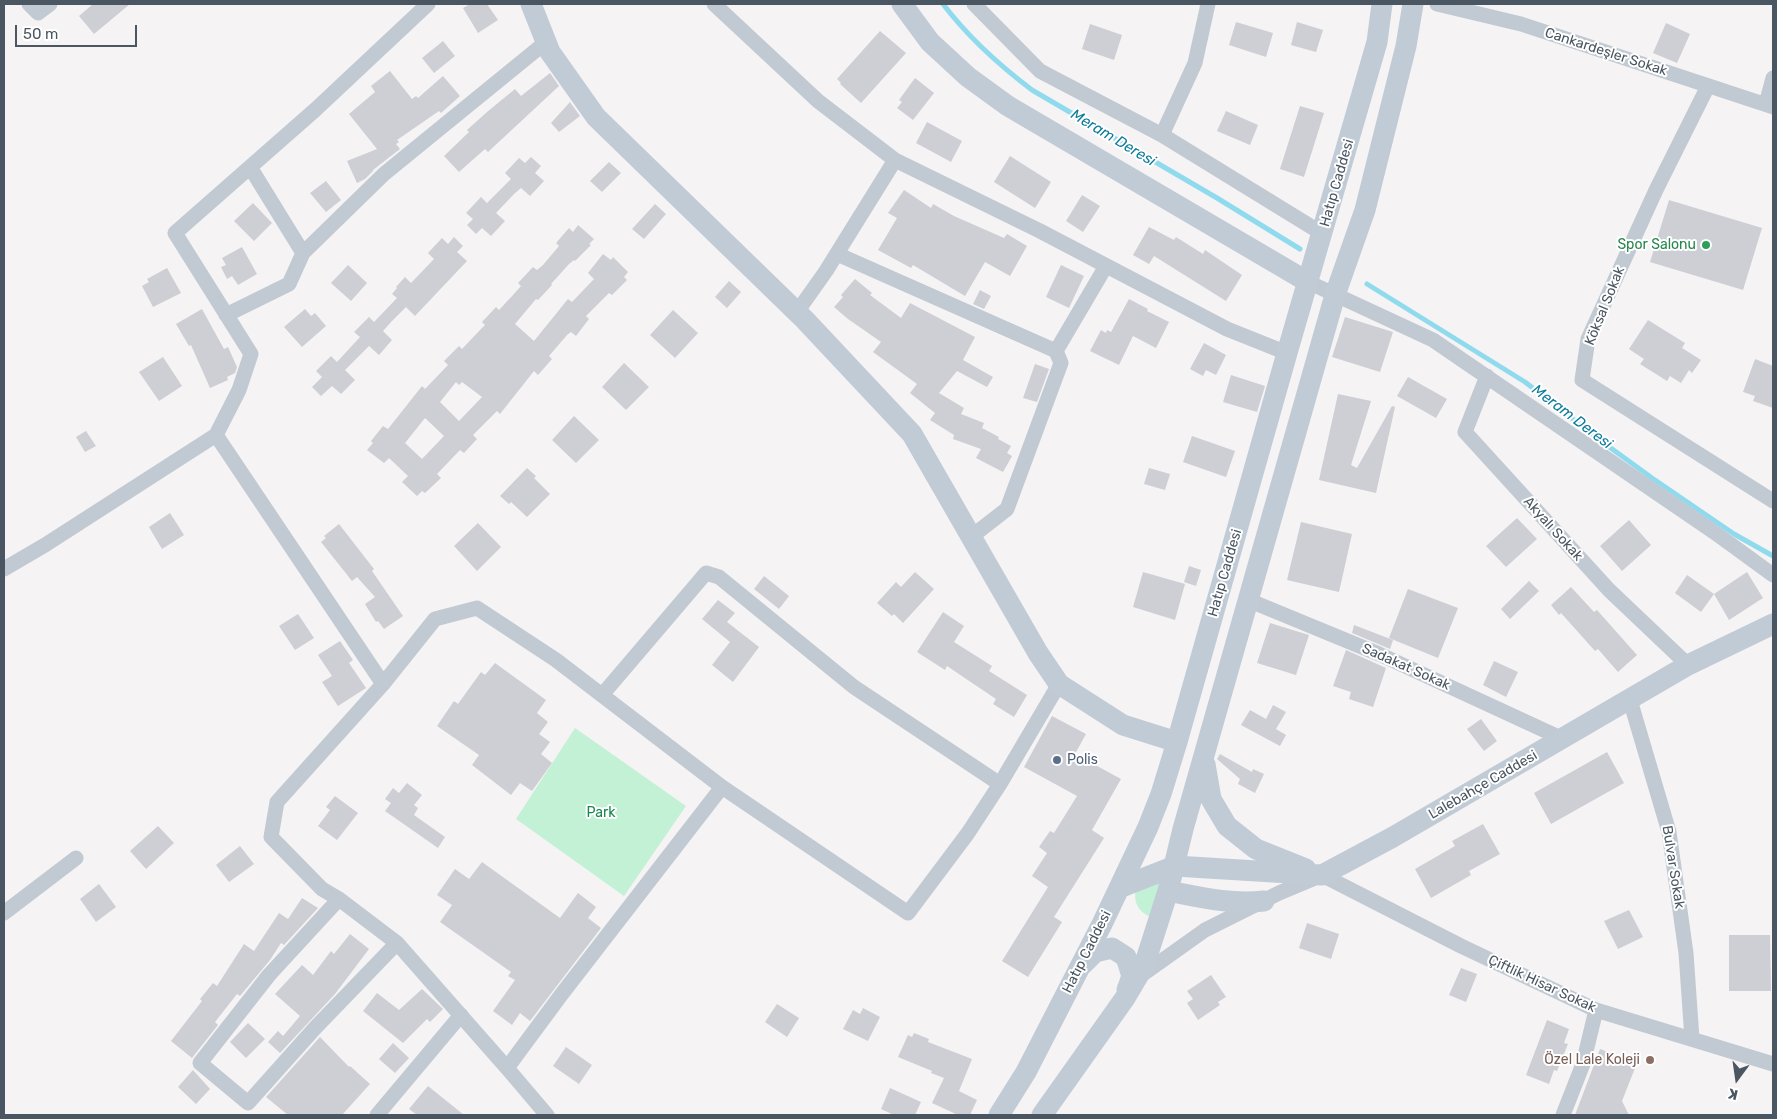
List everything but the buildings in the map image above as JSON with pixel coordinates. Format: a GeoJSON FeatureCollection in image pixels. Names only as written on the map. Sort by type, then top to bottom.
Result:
{"type":"FeatureCollection","features":[{"type":"Feature","properties":{"kind":"main road"},"geometry":{"type":"LineString","coordinates":[[532,4],[550,52],[596,117],[797,312],[912,434],[1038,654],[1058,684],[1123,725],[1177,742]]}},
{"type":"Feature","properties":{"kind":"main road"},"geometry":{"type":"LineString","coordinates":[[902,4],[930,42],[968,77],[1008,106],[1308,282]]}},
{"type":"Feature","properties":{"kind":"main road","name":"Hatıp Caddesi"},"geometry":{"type":"LineString","coordinates":[[999,1115],[1026,1072],[1079,968],[1119,888],[1161,794],[1378,42],[1382,4]]}},
{"type":"Feature","properties":{"kind":"main road"},"geometry":{"type":"LineString","coordinates":[[1042,1115],[1144,966],[1168,891],[1183,829],[1335,295],[1365,210],[1406,46],[1413,4]]}},
{"type":"Feature","properties":{"kind":"main road","name":"Lalebahçe Caddesi"},"geometry":{"type":"LineString","coordinates":[[1322,875],[1393,837],[1688,665],[1773,624]]}},
{"type":"Feature","properties":{"kind":"main road"},"geometry":{"type":"LineString","coordinates":[[1204,758],[1211,799],[1227,826],[1256,849],[1322,875]]}},
{"type":"Feature","properties":{"kind":"main road"},"geometry":{"type":"LineString","coordinates":[[1119,888],[1175,866],[1322,875]]}},
{"type":"Feature","properties":{"kind":"main road"},"geometry":{"type":"LineString","coordinates":[[1168,891],[1213,900],[1251,903],[1264,901]]}},
{"type":"Feature","properties":{"kind":"main road"},"geometry":{"type":"LineString","coordinates":[[1079,968],[1096,952],[1112,948],[1126,957],[1132,976],[1130,989]]}},
{"type":"Feature","properties":{"kind":"street"},"geometry":{"type":"LineString","coordinates":[[29,4],[38,13],[50,4]]}},
{"type":"Feature","properties":{"kind":"street"},"geometry":{"type":"LineString","coordinates":[[4,569],[45,545],[216,435],[238,390],[251,354],[175,233],[315,110],[428,4]]}},
{"type":"Feature","properties":{"kind":"street"},"geometry":{"type":"LineString","coordinates":[[714,4],[818,101],[895,160],[1040,231],[1227,329],[1287,352]]}},
{"type":"Feature","properties":{"kind":"street"},"geometry":{"type":"LineString","coordinates":[[974,4],[1040,70],[1162,135],[1323,234]]}},
{"type":"Feature","properties":{"kind":"street"},"geometry":{"type":"LineString","coordinates":[[1162,135],[1195,63],[1208,4]]}},
{"type":"Feature","properties":{"kind":"street","name":"Cankardeşler Sokak"},"geometry":{"type":"LineString","coordinates":[[1437,4],[1521,24],[1770,106]]}},
{"type":"Feature","properties":{"kind":"street"},"geometry":{"type":"LineString","coordinates":[[226,315],[289,284],[304,253],[384,174],[546,42]]}},
{"type":"Feature","properties":{"kind":"street"},"geometry":{"type":"LineString","coordinates":[[1770,106],[1773,78]]}},
{"type":"Feature","properties":{"kind":"street","name":"Köksal Sokak"},"geometry":{"type":"LineString","coordinates":[[1708,86],[1656,190],[1588,339],[1582,380],[1773,501]]}},
{"type":"Feature","properties":{"kind":"street"},"geometry":{"type":"LineString","coordinates":[[797,312],[837,254],[895,160]]}},
{"type":"Feature","properties":{"kind":"street"},"geometry":{"type":"LineString","coordinates":[[250,167],[304,253]]}},
{"type":"Feature","properties":{"kind":"street"},"geometry":{"type":"LineString","coordinates":[[837,254],[1056,351],[1061,363],[1008,509],[971,537]]}},
{"type":"Feature","properties":{"kind":"street"},"geometry":{"type":"LineString","coordinates":[[1056,351],[1106,266]]}},
{"type":"Feature","properties":{"kind":"street"},"geometry":{"type":"LineString","coordinates":[[1308,282],[1433,340],[1773,575]]}},
{"type":"Feature","properties":{"kind":"street","name":"Akyalı Sokak"},"geometry":{"type":"LineString","coordinates":[[1487,376],[1465,432],[1609,590],[1688,665]]}},
{"type":"Feature","properties":{"kind":"street"},"geometry":{"type":"LineString","coordinates":[[216,435],[384,684]]}},
{"type":"Feature","properties":{"kind":"street"},"geometry":{"type":"LineString","coordinates":[[602,695],[706,573],[719,577],[854,687],[1000,784]]}},
{"type":"Feature","properties":{"kind":"street","name":"Sadakat Sokak"},"geometry":{"type":"LineString","coordinates":[[1248,600],[1379,654],[1563,739]]}},
{"type":"Feature","properties":{"kind":"street"},"geometry":{"type":"LineString","coordinates":[[547,1115],[398,943],[339,899],[322,889],[271,837],[278,802],[384,684],[435,619],[477,608],[556,660],[722,787],[908,913],[968,832],[1000,784],[1058,684]]}},
{"type":"Feature","properties":{"kind":"street","name":"Bulvar Sokak"},"geometry":{"type":"LineString","coordinates":[[1630,700],[1669,832],[1686,953],[1692,1039]]}},
{"type":"Feature","properties":{"kind":"street"},"geometry":{"type":"LineString","coordinates":[[507,1068],[560,995],[722,787]]}},
{"type":"Feature","properties":{"kind":"street"},"geometry":{"type":"LineString","coordinates":[[4,913],[76,858]]}},
{"type":"Feature","properties":{"kind":"street"},"geometry":{"type":"LineString","coordinates":[[1130,989],[1205,930],[1322,875]]}},
{"type":"Feature","properties":{"kind":"street","name":"Çiftlik Hisar Sokak"},"geometry":{"type":"LineString","coordinates":[[1322,875],[1461,946],[1596,1010],[1773,1064]]}},
{"type":"Feature","properties":{"kind":"street"},"geometry":{"type":"LineString","coordinates":[[339,899],[269,975],[200,1063],[253,1109],[315,1028],[398,943]]}},
{"type":"Feature","properties":{"kind":"street"},"geometry":{"type":"LineString","coordinates":[[1563,1115],[1583,1064],[1596,1010]]}},
{"type":"Feature","properties":{"kind":"street"},"geometry":{"type":"LineString","coordinates":[[377,1115],[461,1015]]}},
{"type":"Feature","properties":{"kind":"green space","name":"Park"},"geometry":{"type":"Polygon","coordinates":[[[575,728],[686,806],[624,896],[516,819],[575,728]]]}},
{"type":"Feature","properties":{"kind":"green space"},"geometry":{"type":"Polygon","coordinates":[[[1166,879],[1150,917],[1137,906],[1135,898],[1136,889],[1166,879]]]}},
{"type":"Feature","properties":{"kind":"waterway","name":"Meram Deresi"},"geometry":{"type":"LineString","coordinates":[[943,4],[985,50],[1032,90],[1217,198],[1300,249]]}},
{"type":"Feature","properties":{"kind":"waterway","name":"Meram Deresi"},"geometry":{"type":"LineString","coordinates":[[1367,284],[1525,382],[1652,478],[1734,534],[1773,556]]}},
{"type":"Feature","properties":{"kind":"place","name":"Spor Salonu"},"geometry":{"type":"Point","coordinates":[1706,245]}},
{"type":"Feature","properties":{"kind":"place","name":"Polis"},"geometry":{"type":"Point","coordinates":[1057,760]}},
{"type":"Feature","properties":{"kind":"place","name":"Özel Lale Koleji"},"geometry":{"type":"Point","coordinates":[1650,1060]}}]}
